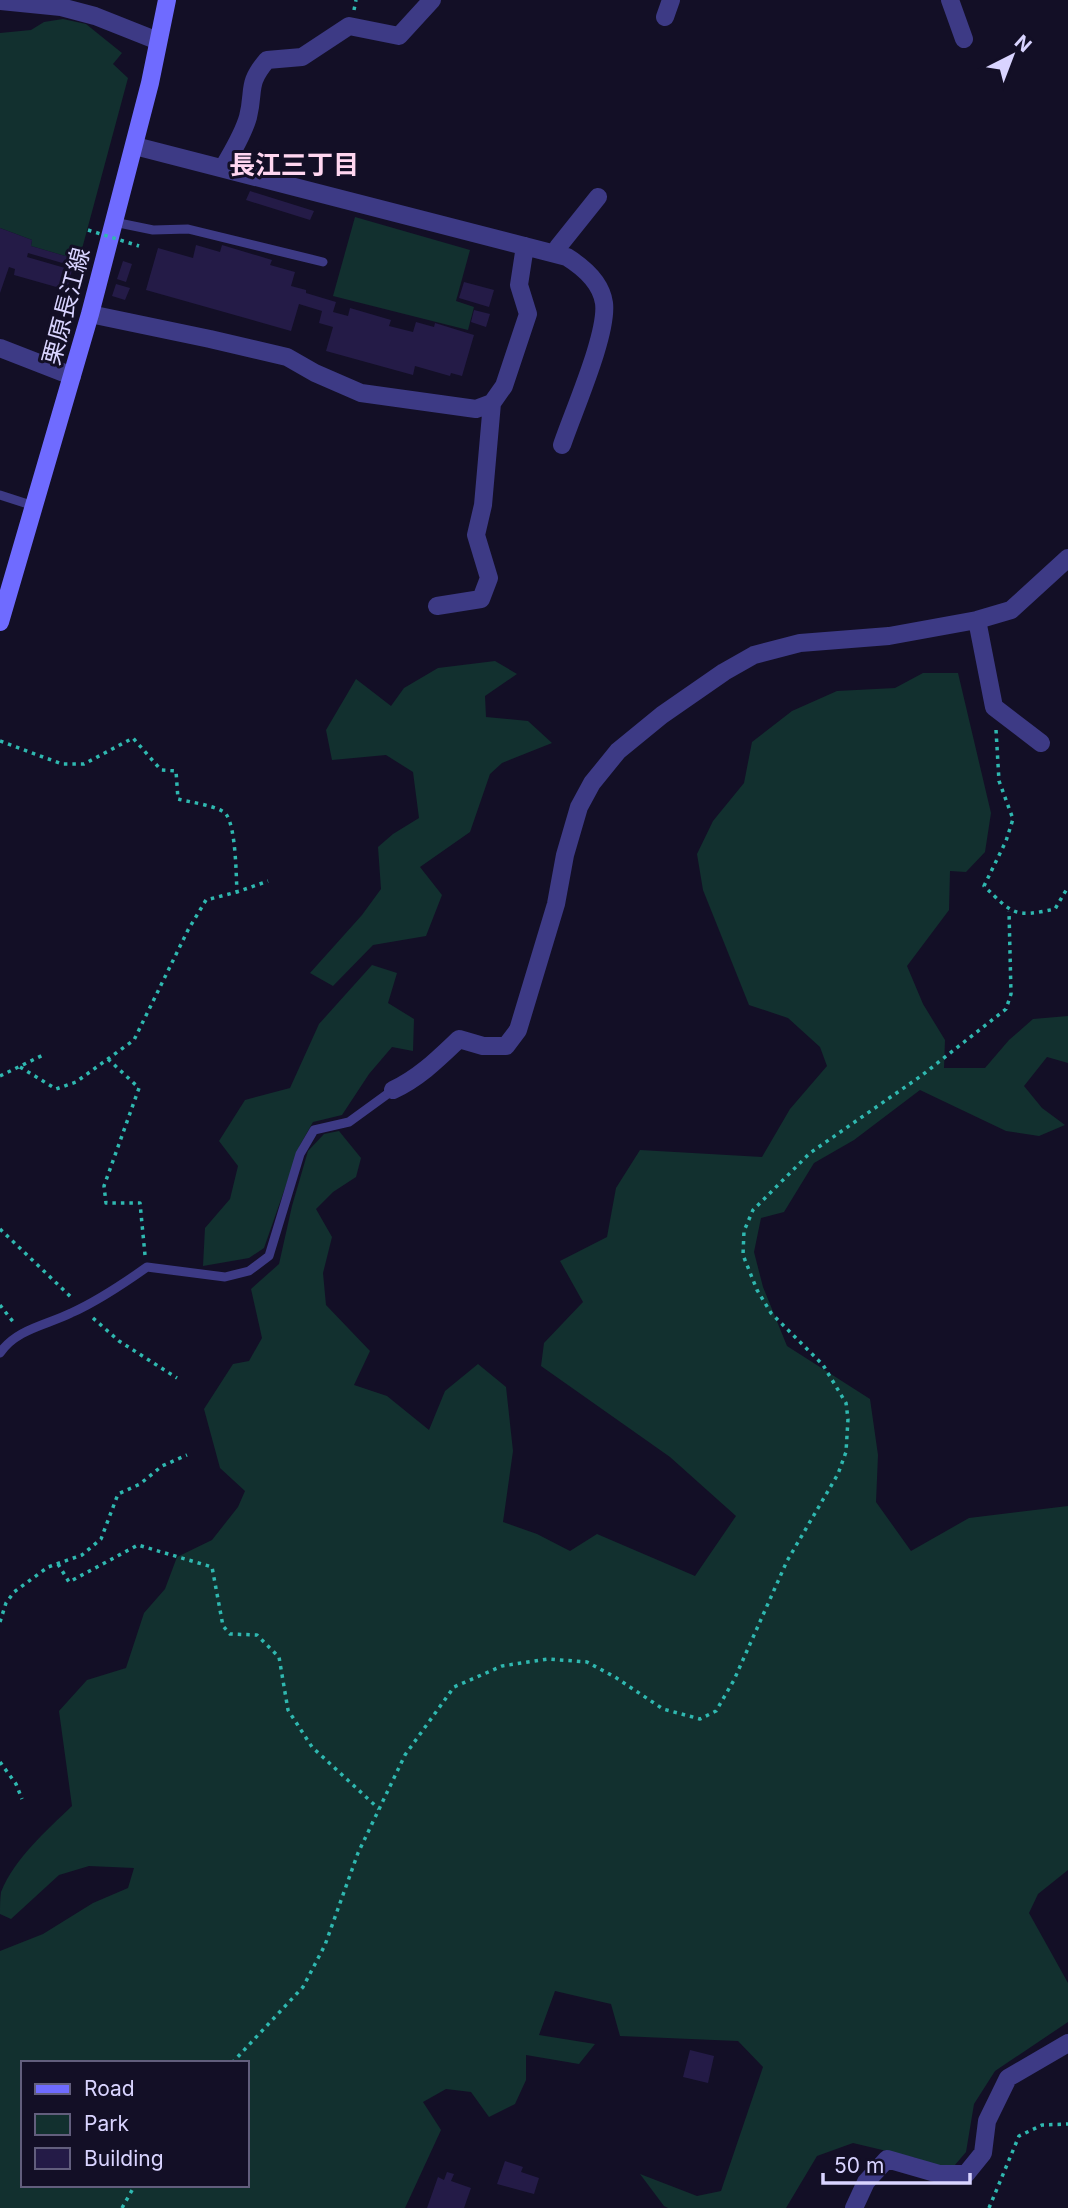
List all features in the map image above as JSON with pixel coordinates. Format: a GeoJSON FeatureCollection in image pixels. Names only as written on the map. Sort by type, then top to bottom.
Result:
{"type":"FeatureCollection","features":[{"type":"Feature","properties":{"kind":"main road","name":"栗原長江線"},"geometry":{"type":"LineString","coordinates":[[0,622],[90,314],[135,146],[167,0]]}},
{"type":"Feature","properties":{"kind":"street"},"geometry":{"type":"LineString","coordinates":[[223,168],[248,118],[254,76],[267,60],[302,57],[349,26],[399,36],[432,0]]}},
{"type":"Feature","properties":{"kind":"street"},"geometry":{"type":"LineString","coordinates":[[950,0],[964,39]]}},
{"type":"Feature","properties":{"kind":"street"},"geometry":{"type":"LineString","coordinates":[[0,2],[61,7],[78,5],[95,16],[158,41]]}},
{"type":"Feature","properties":{"kind":"street"},"geometry":{"type":"LineString","coordinates":[[135,146],[557,254],[584,268],[595,282],[604,301],[603,328],[562,445]]}},
{"type":"Feature","properties":{"kind":"street"},"geometry":{"type":"LineString","coordinates":[[557,254],[558,247],[598,197]]}},
{"type":"Feature","properties":{"kind":"street"},"geometry":{"type":"LineString","coordinates":[[90,314],[287,358],[361,393],[477,410],[492,403],[504,386],[528,314],[519,285],[526,246]]}},
{"type":"Feature","properties":{"kind":"street"},"geometry":{"type":"LineString","coordinates":[[0,348],[72,376]]}},
{"type":"Feature","properties":{"kind":"street"},"geometry":{"type":"LineString","coordinates":[[437,606],[481,599],[489,578],[476,535],[483,505],[492,403]]}},
{"type":"Feature","properties":{"kind":"street"},"geometry":{"type":"LineString","coordinates":[[393,1090],[410,1082],[431,1066],[458,1039],[483,1046],[506,1046],[518,1030],[556,904],[565,855],[579,807],[592,783],[618,751],[662,715],[724,672],[754,655],[800,643],[889,636],[977,620],[1011,610],[1068,558]]}},
{"type":"Feature","properties":{"kind":"street"},"geometry":{"type":"LineString","coordinates":[[977,620],[994,707],[1041,743]]}},
{"type":"Feature","properties":{"kind":"street"},"geometry":{"type":"LineString","coordinates":[[854,2208],[866,2182],[887,2159],[939,2174],[966,2174],[983,2153],[987,2121],[1008,2078],[1068,2043]]}},
{"type":"Feature","properties":{"kind":"lane"},"geometry":{"type":"LineString","coordinates":[[114,222],[153,230],[187,229],[323,262]]}},
{"type":"Feature","properties":{"kind":"lane"},"geometry":{"type":"LineString","coordinates":[[0,495],[34,506]]}},
{"type":"Feature","properties":{"kind":"lane"},"geometry":{"type":"LineString","coordinates":[[0,1353],[5,1345],[22,1334],[71,1313],[147,1267],[225,1277],[249,1271],[269,1256],[300,1154],[314,1130],[349,1122],[393,1090]]}},
{"type":"Feature","properties":{"kind":"path"},"geometry":{"type":"LineString","coordinates":[[88,230],[139,246]]}},
{"type":"Feature","properties":{"kind":"path"},"geometry":{"type":"LineString","coordinates":[[994,707],[999,780],[1013,819],[1006,842],[984,886],[1010,911],[1030,914],[1055,909],[1068,887]]}},
{"type":"Feature","properties":{"kind":"path"},"geometry":{"type":"LineString","coordinates":[[0,741],[62,764],[84,764],[133,738],[161,770],[176,771],[178,799],[219,809],[226,815],[234,839],[237,892]]}},
{"type":"Feature","properties":{"kind":"path"},"geometry":{"type":"LineString","coordinates":[[20,1067],[56,1089],[76,1082],[134,1040],[188,930],[206,900],[268,881]]}},
{"type":"Feature","properties":{"kind":"path"},"geometry":{"type":"LineString","coordinates":[[234,2061],[303,1987],[325,1945],[358,1853],[405,1755],[454,1687],[502,1666],[548,1659],[587,1662],[663,1709],[701,1719],[716,1711],[734,1680],[787,1561],[838,1474],[846,1451],[848,1419],[846,1403],[823,1365],[771,1313],[757,1290],[743,1255],[744,1231],[753,1210],[810,1153],[921,1076],[1006,1009],[1012,994],[1010,911]]}},
{"type":"Feature","properties":{"kind":"path"},"geometry":{"type":"LineString","coordinates":[[0,1076],[43,1055]]}},
{"type":"Feature","properties":{"kind":"path"},"geometry":{"type":"LineString","coordinates":[[108,1059],[139,1088],[104,1186],[106,1203],[140,1203],[147,1267]]}},
{"type":"Feature","properties":{"kind":"path"},"geometry":{"type":"LineString","coordinates":[[0,1306],[22,1334]]}},
{"type":"Feature","properties":{"kind":"path"},"geometry":{"type":"LineString","coordinates":[[0,1622],[6,1603],[14,1592],[48,1567],[82,1555],[101,1539],[118,1494],[140,1484],[162,1466],[187,1455]]}},
{"type":"Feature","properties":{"kind":"path"},"geometry":{"type":"LineString","coordinates":[[58,1564],[69,1582],[138,1545],[212,1567],[223,1626],[230,1634],[257,1635],[279,1657],[288,1710],[312,1746],[379,1809]]}},
{"type":"Feature","properties":{"kind":"path"},"geometry":{"type":"LineString","coordinates":[[0,1762],[16,1784],[22,1799]]}},
{"type":"Feature","properties":{"kind":"path"},"geometry":{"type":"LineString","coordinates":[[989,2208],[1019,2136],[1042,2125],[1068,2124]]}},
{"type":"Feature","properties":{"kind":"path"},"geometry":{"type":"LineString","coordinates":[[122,2208],[134,2187]]}},
{"type":"Feature","properties":{"kind":"green space"},"geometry":{"type":"Polygon","coordinates":[[[63,19],[86,24],[122,53],[113,64],[128,78],[79,260],[31,246],[32,240],[0,228],[0,33],[31,30],[44,22],[63,19]]]}},
{"type":"Feature","properties":{"kind":"green space"},"geometry":{"type":"Polygon","coordinates":[[[355,217],[470,250],[456,301],[474,307],[468,330],[333,296],[355,217]]]}},
{"type":"Feature","properties":{"kind":"green space"},"geometry":{"type":"Polygon","coordinates":[[[495,661],[517,674],[485,696],[486,717],[528,721],[552,743],[502,763],[490,774],[470,832],[420,867],[442,895],[426,936],[373,945],[333,986],[310,973],[362,915],[381,889],[378,847],[419,818],[413,772],[386,755],[332,760],[326,730],[356,679],[391,706],[404,688],[438,668],[495,661]]]}},
{"type":"Feature","properties":{"kind":"green space"},"geometry":{"type":"Polygon","coordinates":[[[923,673],[958,673],[991,813],[985,852],[966,872],[950,871],[949,910],[907,966],[923,1004],[945,1040],[944,1068],[985,1068],[1009,1040],[1033,1019],[1068,1016],[1068,1063],[1047,1057],[1024,1086],[1042,1108],[1065,1125],[1039,1136],[1006,1131],[920,1090],[854,1140],[814,1163],[784,1212],[761,1218],[754,1252],[763,1287],[787,1346],[870,1399],[878,1455],[876,1502],[911,1551],[969,1518],[1068,1506],[1068,1870],[1038,1894],[1029,1913],[1068,1983],[1068,2022],[995,2071],[974,2104],[966,2152],[949,2172],[916,2158],[853,2143],[817,2156],[786,2208],[668,2208],[640,2174],[697,2196],[721,2191],[763,2067],[738,2041],[620,2036],[611,2004],[555,1991],[539,2035],[595,2044],[579,2064],[526,2055],[526,2080],[515,2104],[489,2117],[471,2092],[446,2089],[423,2102],[441,2130],[405,2208],[0,2208],[0,1951],[43,1934],[93,1903],[128,1888],[134,1868],[89,1866],[59,1875],[11,1919],[0,1914],[1,1892],[23,1856],[72,1806],[59,1711],[87,1680],[126,1668],[144,1613],[165,1589],[177,1557],[212,1540],[238,1507],[245,1491],[220,1468],[204,1409],[233,1364],[249,1361],[262,1338],[251,1289],[279,1264],[308,1151],[324,1134],[339,1131],[361,1158],[356,1177],[333,1192],[316,1209],[332,1237],[323,1273],[326,1305],[370,1351],[354,1385],[387,1396],[429,1430],[445,1391],[478,1364],[506,1387],[513,1451],[503,1522],[537,1534],[570,1551],[597,1534],[695,1576],[736,1516],[670,1457],[541,1366],[544,1343],[583,1302],[560,1261],[607,1237],[616,1188],[640,1150],[762,1157],[790,1109],[827,1066],[820,1047],[788,1018],[749,1005],[703,890],[697,854],[713,821],[744,783],[752,742],[792,711],[837,691],[895,688],[923,673]]]}},
{"type":"Feature","properties":{"kind":"green space"},"geometry":{"type":"Polygon","coordinates":[[[372,965],[397,973],[388,1003],[414,1019],[413,1051],[392,1047],[369,1074],[342,1115],[313,1122],[300,1145],[264,1248],[249,1258],[203,1266],[205,1228],[230,1199],[238,1166],[219,1141],[245,1100],[290,1088],[319,1024],[372,965]]]}},
{"type":"Feature","properties":{"kind":"building"},"geometry":{"type":"Polygon","coordinates":[[[250,191],[314,211],[310,220],[246,200],[250,191]]]}},
{"type":"Feature","properties":{"kind":"building"},"geometry":{"type":"Polygon","coordinates":[[[0,228],[32,240],[31,246],[79,260],[80,254],[87,256],[83,269],[28,253],[27,257],[72,270],[67,290],[14,275],[15,269],[9,267],[0,293],[0,228]]]}},
{"type":"Feature","properties":{"kind":"building"},"geometry":{"type":"Polygon","coordinates":[[[196,245],[220,252],[222,245],[272,260],[270,265],[295,272],[291,286],[336,302],[333,312],[348,316],[350,308],[391,320],[389,326],[413,332],[416,322],[434,327],[435,323],[474,335],[462,376],[451,373],[450,376],[415,366],[413,375],[326,351],[333,327],[319,323],[322,311],[299,304],[291,331],[146,290],[158,248],[193,258],[196,245]]]}},
{"type":"Feature","properties":{"kind":"building"},"geometry":{"type":"Polygon","coordinates":[[[123,261],[132,264],[126,282],[117,279],[123,261]]]}},
{"type":"Feature","properties":{"kind":"building"},"geometry":{"type":"Polygon","coordinates":[[[464,282],[494,290],[489,307],[459,298],[464,282]]]}},
{"type":"Feature","properties":{"kind":"building"},"geometry":{"type":"Polygon","coordinates":[[[116,284],[130,288],[125,300],[112,296],[116,284]]]}},
{"type":"Feature","properties":{"kind":"building"},"geometry":{"type":"Polygon","coordinates":[[[474,310],[490,314],[486,327],[471,322],[474,310]]]}},
{"type":"Feature","properties":{"kind":"building"},"geometry":{"type":"Polygon","coordinates":[[[690,2050],[714,2056],[708,2083],[683,2077],[690,2050]]]}},
{"type":"Feature","properties":{"kind":"building"},"geometry":{"type":"Polygon","coordinates":[[[505,2161],[523,2167],[521,2172],[539,2178],[534,2194],[497,2184],[505,2161]]]}},
{"type":"Feature","properties":{"kind":"building"},"geometry":{"type":"Polygon","coordinates":[[[447,2172],[454,2174],[451,2181],[471,2188],[464,2208],[427,2208],[438,2177],[444,2180],[447,2172]]]}},
{"type":"Feature","properties":{"kind":"district","name":"長江三丁目"},"geometry":{"type":"Point","coordinates":[294,164]}}]}
